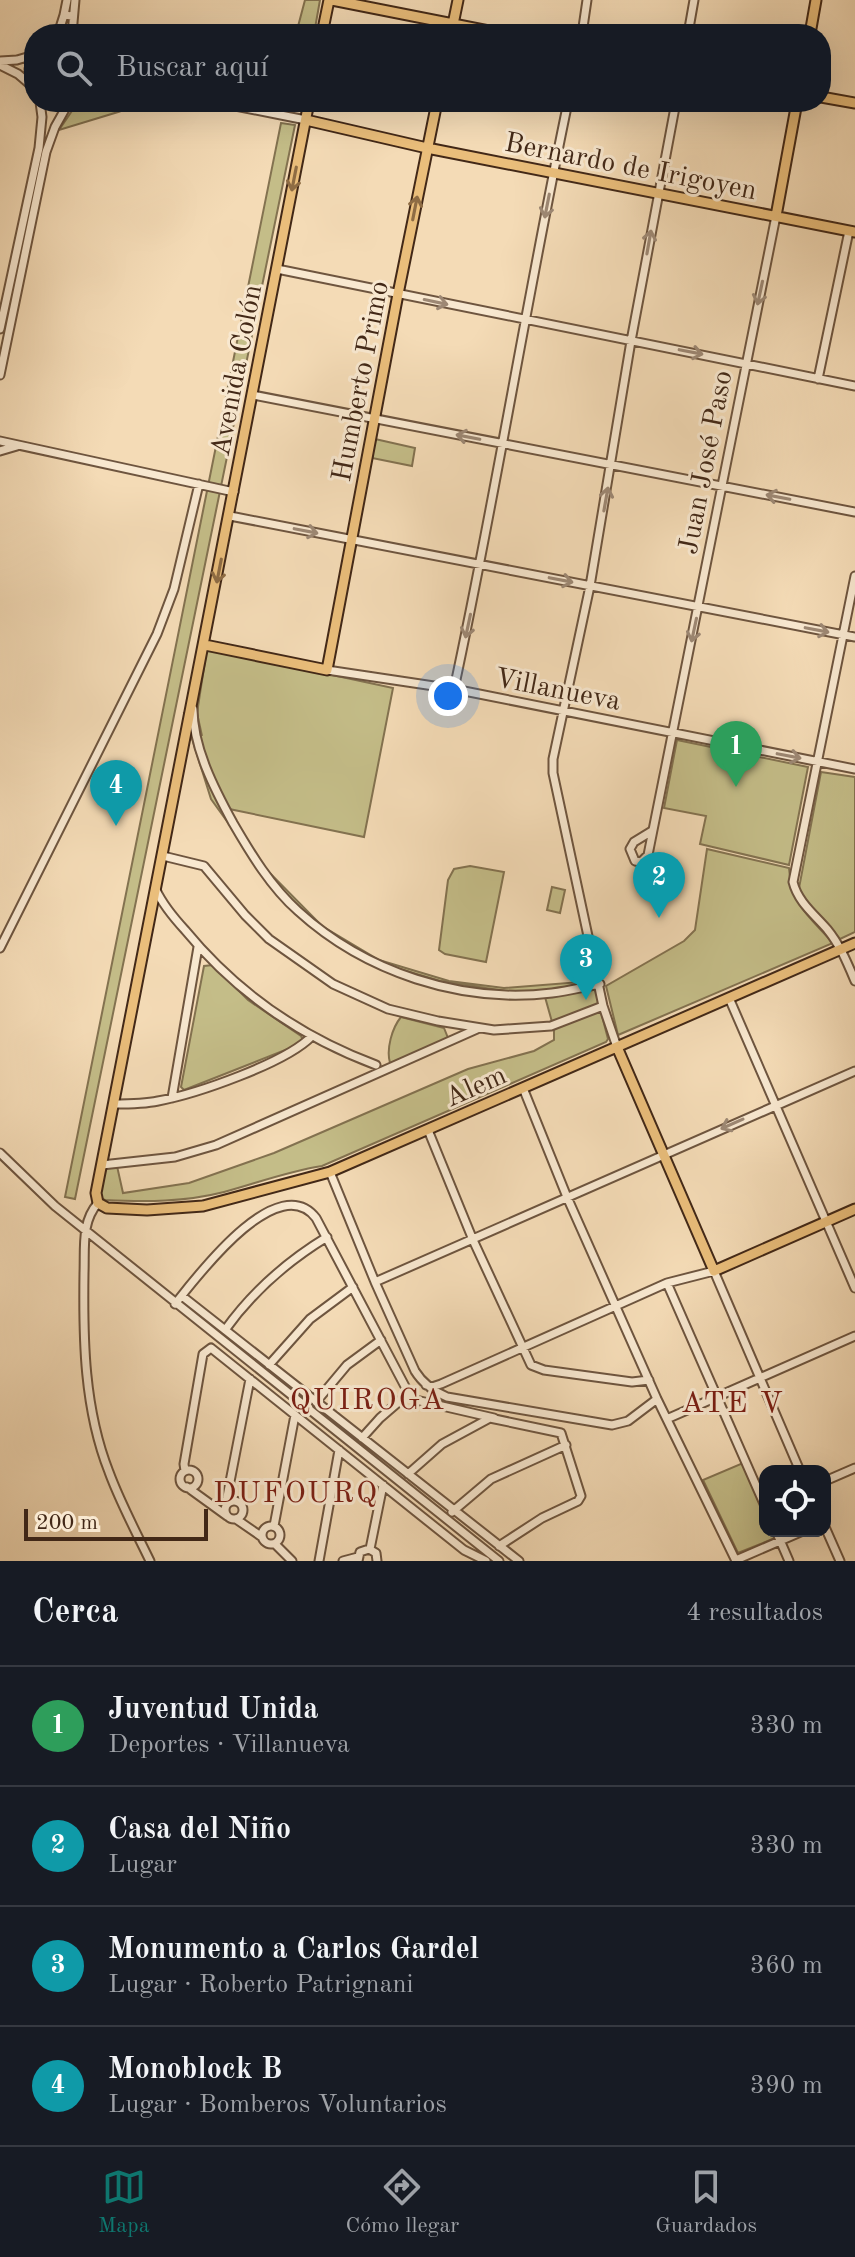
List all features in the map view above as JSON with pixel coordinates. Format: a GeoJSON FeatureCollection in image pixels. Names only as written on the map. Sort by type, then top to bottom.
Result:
{"type":"FeatureCollection","features":[{"type":"Feature","properties":{"kind":"main road"},"geometry":{"type":"LineString","coordinates":[[324,24],[330,0],[431,24]]}},
{"type":"Feature","properties":{"kind":"main road"},"geometry":{"type":"LineString","coordinates":[[453,24],[458,0]]}},
{"type":"Feature","properties":{"kind":"main road"},"geometry":{"type":"LineString","coordinates":[[812,24],[816,0]]}},
{"type":"Feature","properties":{"kind":"main road"},"geometry":{"type":"LineString","coordinates":[[831,99],[855,103]]}},
{"type":"Feature","properties":{"kind":"main road","name":"Avenida Colón"},"geometry":{"type":"LineString","coordinates":[[98,1203],[96,1193],[307,112]]}},
{"type":"Feature","properties":{"kind":"main road","name":"Humberto Primo"},"geometry":{"type":"LineString","coordinates":[[327,670],[435,112]]}},
{"type":"Feature","properties":{"kind":"main road","name":"Juan José Paso"},"geometry":{"type":"LineString","coordinates":[[776,216],[795,112]]}},
{"type":"Feature","properties":{"kind":"main road","name":"Bernardo de Irigoyen"},"geometry":{"type":"LineString","coordinates":[[306,120],[427,148],[852,231]]}},
{"type":"Feature","properties":{"kind":"main road","name":"Villanueva"},"geometry":{"type":"LineString","coordinates":[[205,645],[327,670]]}},
{"type":"Feature","properties":{"kind":"main road","name":"Alem"},"geometry":{"type":"LineString","coordinates":[[98,1203],[107,1208],[147,1210],[203,1206],[330,1172],[855,943]]}},
{"type":"Feature","properties":{"kind":"main road"},"geometry":{"type":"LineString","coordinates":[[617,1047],[714,1271],[855,1209]]}},
{"type":"Feature","properties":{"kind":"street"},"geometry":{"type":"LineString","coordinates":[[67,0],[70,24]]}},
{"type":"Feature","properties":{"kind":"street"},"geometry":{"type":"LineString","coordinates":[[64,24],[75,0]]}},
{"type":"Feature","properties":{"kind":"street"},"geometry":{"type":"LineString","coordinates":[[583,24],[587,0]]}},
{"type":"Feature","properties":{"kind":"street"},"geometry":{"type":"LineString","coordinates":[[690,24],[694,0]]}},
{"type":"Feature","properties":{"kind":"street"},"geometry":{"type":"LineString","coordinates":[[0,63],[24,59]]}},
{"type":"Feature","properties":{"kind":"street"},"geometry":{"type":"LineString","coordinates":[[0,63],[24,80]]}},
{"type":"Feature","properties":{"kind":"street"},"geometry":{"type":"LineString","coordinates":[[0,329],[39,148],[41,112]]}},
{"type":"Feature","properties":{"kind":"street"},"geometry":{"type":"LineString","coordinates":[[0,375],[46,152],[63,112]]}},
{"type":"Feature","properties":{"kind":"street"},"geometry":{"type":"LineString","coordinates":[[266,112],[306,120]]}},
{"type":"Feature","properties":{"kind":"street"},"geometry":{"type":"LineString","coordinates":[[454,689],[481,565],[566,112]]}},
{"type":"Feature","properties":{"kind":"street"},"geometry":{"type":"LineString","coordinates":[[617,1047],[603,1006],[553,773],[562,712],[590,586],[674,112]]}},
{"type":"Feature","properties":{"kind":"street","name":"Juan José Paso"},"geometry":{"type":"LineString","coordinates":[[652,831],[776,216]]}},
{"type":"Feature","properties":{"kind":"street"},"geometry":{"type":"LineString","coordinates":[[818,379],[852,231]]}},
{"type":"Feature","properties":{"kind":"street"},"geometry":{"type":"LineString","coordinates":[[277,269],[855,386]]}},
{"type":"Feature","properties":{"kind":"street"},"geometry":{"type":"LineString","coordinates":[[253,395],[855,512]]}},
{"type":"Feature","properties":{"kind":"street"},"geometry":{"type":"LineString","coordinates":[[0,441],[234,492]]}},
{"type":"Feature","properties":{"kind":"street"},"geometry":{"type":"LineString","coordinates":[[0,451],[19,445]]}},
{"type":"Feature","properties":{"kind":"street"},"geometry":{"type":"LineString","coordinates":[[0,948],[167,611],[199,484]]}},
{"type":"Feature","properties":{"kind":"street"},"geometry":{"type":"LineString","coordinates":[[230,516],[855,637]]}},
{"type":"Feature","properties":{"kind":"street"},"geometry":{"type":"LineString","coordinates":[[855,576],[793,882],[808,909],[841,949],[855,981]]}},
{"type":"Feature","properties":{"kind":"street","name":"Villanueva"},"geometry":{"type":"LineString","coordinates":[[327,670],[454,689],[855,769]]}},
{"type":"Feature","properties":{"kind":"street"},"geometry":{"type":"LineString","coordinates":[[193,703],[205,762],[221,802],[243,841],[262,870],[296,910],[338,942],[396,973],[462,990],[507,994],[550,993],[600,984]]}},
{"type":"Feature","properties":{"kind":"street"},"geometry":{"type":"LineString","coordinates":[[163,856],[204,866],[269,939],[333,984],[388,1009],[479,1028],[513,1029],[551,1026],[603,1006]]}},
{"type":"Feature","properties":{"kind":"street"},"geometry":{"type":"LineString","coordinates":[[156,890],[161,901],[198,947],[253,998],[312,1036],[376,1065]]}},
{"type":"Feature","properties":{"kind":"street"},"geometry":{"type":"LineString","coordinates":[[172,1098],[198,947]]}},
{"type":"Feature","properties":{"kind":"street"},"geometry":{"type":"LineString","coordinates":[[729,998],[855,1288]]}},
{"type":"Feature","properties":{"kind":"street"},"geometry":{"type":"LineString","coordinates":[[102,1165],[175,1157],[216,1145],[479,1028]]}},
{"type":"Feature","properties":{"kind":"street"},"geometry":{"type":"LineString","coordinates":[[114,1104],[157,1102],[172,1098],[280,1057],[303,1046],[312,1036]]}},
{"type":"Feature","properties":{"kind":"street"},"geometry":{"type":"LineString","coordinates":[[375,1282],[855,1071]]}},
{"type":"Feature","properties":{"kind":"street"},"geometry":{"type":"LineString","coordinates":[[523,1088],[567,1197],[657,1399],[669,1418],[736,1561],[790,1537]]}},
{"type":"Feature","properties":{"kind":"street"},"geometry":{"type":"LineString","coordinates":[[428,1130],[473,1240],[531,1365],[539,1369],[632,1382],[649,1380]]}},
{"type":"Feature","properties":{"kind":"street"},"geometry":{"type":"LineString","coordinates":[[0,1153],[85,1231],[499,1561]]}},
{"type":"Feature","properties":{"kind":"street"},"geometry":{"type":"LineString","coordinates":[[330,1172],[415,1371],[426,1385],[447,1397],[612,1425],[628,1421],[657,1399]]}},
{"type":"Feature","properties":{"kind":"street"},"geometry":{"type":"LineString","coordinates":[[98,1203],[88,1215],[85,1231],[83,1314],[86,1371],[108,1472],[150,1561]]}},
{"type":"Feature","properties":{"kind":"street"},"geometry":{"type":"LineString","coordinates":[[175,1304],[229,1242],[276,1208],[291,1203],[304,1206],[316,1218],[327,1237],[409,1393],[416,1400],[558,1430],[581,1490],[578,1501],[542,1518],[499,1546]]}},
{"type":"Feature","properties":{"kind":"street"},"geometry":{"type":"LineString","coordinates":[[225,1330],[272,1276],[327,1237]]}},
{"type":"Feature","properties":{"kind":"street"},"geometry":{"type":"LineString","coordinates":[[426,1385],[441,1384],[667,1283],[714,1271],[797,1465]]}},
{"type":"Feature","properties":{"kind":"street"},"geometry":{"type":"LineString","coordinates":[[667,1283],[759,1493]]}},
{"type":"Feature","properties":{"kind":"street"},"geometry":{"type":"LineString","coordinates":[[269,1365],[310,1319],[353,1287]]}},
{"type":"Feature","properties":{"kind":"street"},"geometry":{"type":"LineString","coordinates":[[182,1296],[519,1561]]}},
{"type":"Feature","properties":{"kind":"street"},"geometry":{"type":"LineString","coordinates":[[669,1418],[855,1336]]}},
{"type":"Feature","properties":{"kind":"street"},"geometry":{"type":"LineString","coordinates":[[316,1402],[347,1365],[381,1340]]}},
{"type":"Feature","properties":{"kind":"street"},"geometry":{"type":"LineString","coordinates":[[292,1561],[275,1544],[266,1543],[262,1537],[187,1487],[180,1478],[185,1471],[186,1448],[205,1350],[215,1350],[464,1550],[486,1561]]}},
{"type":"Feature","properties":{"kind":"street"},"geometry":{"type":"LineString","coordinates":[[232,1517],[225,1510],[229,1502],[227,1497],[250,1379]]}},
{"type":"Feature","properties":{"kind":"street"},"geometry":{"type":"LineString","coordinates":[[362,1438],[409,1393]]}},
{"type":"Feature","properties":{"kind":"street"},"geometry":{"type":"LineString","coordinates":[[274,1526],[295,1415]]}},
{"type":"Feature","properties":{"kind":"street"},"geometry":{"type":"LineString","coordinates":[[408,1474],[454,1436],[494,1418]]}},
{"type":"Feature","properties":{"kind":"street"},"geometry":{"type":"LineString","coordinates":[[446,1519],[491,1479],[566,1445]]}},
{"type":"Feature","properties":{"kind":"street"},"geometry":{"type":"LineString","coordinates":[[323,1561],[339,1450]]}},
{"type":"Feature","properties":{"kind":"street"},"geometry":{"type":"LineString","coordinates":[[831,1478],[855,1468]]}},
{"type":"Feature","properties":{"kind":"street"},"geometry":{"type":"LineString","coordinates":[[185,1471],[194,1470],[199,1478],[195,1486],[187,1487]]}},
{"type":"Feature","properties":{"kind":"street"},"geometry":{"type":"LineString","coordinates":[[370,1549],[383,1485]]}},
{"type":"Feature","properties":{"kind":"street"},"geometry":{"type":"LineString","coordinates":[[229,1502],[237,1501],[243,1506],[242,1515],[232,1517]]}},
{"type":"Feature","properties":{"kind":"street"},"geometry":{"type":"LineString","coordinates":[[262,1537],[264,1528],[274,1526]]}},
{"type":"Feature","properties":{"kind":"street"},"geometry":{"type":"LineString","coordinates":[[274,1526],[281,1534],[275,1544]]}},
{"type":"Feature","properties":{"kind":"street"},"geometry":{"type":"LineString","coordinates":[[779,1537],[789,1561]]}},
{"type":"Feature","properties":{"kind":"street"},"geometry":{"type":"LineString","coordinates":[[829,1537],[840,1561]]}},
{"type":"Feature","properties":{"kind":"street"},"geometry":{"type":"LineString","coordinates":[[343,1561],[358,1559],[363,1550],[370,1549],[376,1553],[377,1561]]}},
{"type":"Feature","properties":{"kind":"shaded area"},"geometry":{"type":"Polygon","coordinates":[[[305,0],[320,0],[316,24],[299,24],[305,0]]]}},
{"type":"Feature","properties":{"kind":"shaded area"},"geometry":{"type":"Polygon","coordinates":[[[71,112],[118,112],[59,130],[71,112]]]}},
{"type":"Feature","properties":{"kind":"shaded area"},"geometry":{"type":"Polygon","coordinates":[[[281,123],[295,125],[75,1199],[65,1197],[281,123]]]}},
{"type":"Feature","properties":{"kind":"shaded area"},"geometry":{"type":"Polygon","coordinates":[[[375,439],[415,448],[412,466],[372,458],[375,439]]]}},
{"type":"Feature","properties":{"kind":"shaded area"},"geometry":{"type":"Polygon","coordinates":[[[207,648],[393,688],[364,837],[229,809],[254,857],[322,926],[379,960],[449,981],[504,988],[593,981],[608,1039],[322,1166],[195,1198],[105,1200],[99,1197],[106,1167],[117,1166],[123,1193],[189,1183],[274,1153],[468,1069],[534,1051],[554,1040],[545,997],[440,981],[376,962],[319,927],[262,870],[211,799],[184,713],[192,710],[202,736],[197,713],[207,648]]]}},
{"type":"Feature","properties":{"kind":"shaded area"},"geometry":{"type":"Polygon","coordinates":[[[677,740],[808,767],[789,865],[700,844],[706,816],[664,808],[677,740]]]}},
{"type":"Feature","properties":{"kind":"shaded area"},"geometry":{"type":"Polygon","coordinates":[[[821,772],[855,777],[855,932],[840,939],[807,903],[799,888],[821,772]]]}},
{"type":"Feature","properties":{"kind":"shaded area"},"geometry":{"type":"Polygon","coordinates":[[[707,849],[789,868],[793,892],[798,901],[809,918],[833,943],[618,1035],[606,986],[684,941],[695,930],[707,849]]]}},
{"type":"Feature","properties":{"kind":"shaded area"},"geometry":{"type":"Polygon","coordinates":[[[470,866],[504,872],[486,962],[439,950],[448,880],[454,869],[470,866]]]}},
{"type":"Feature","properties":{"kind":"shaded area"},"geometry":{"type":"Polygon","coordinates":[[[552,887],[565,890],[560,913],[547,910],[552,887]]]}},
{"type":"Feature","properties":{"kind":"shaded area"},"geometry":{"type":"Polygon","coordinates":[[[213,965],[248,1000],[303,1040],[298,1045],[184,1090],[181,1087],[204,966],[213,965]]]}},
{"type":"Feature","properties":{"kind":"shaded area"},"geometry":{"type":"Polygon","coordinates":[[[401,1017],[444,1028],[448,1038],[390,1063],[391,1039],[401,1017]]]}},
{"type":"Feature","properties":{"kind":"shaded area"},"geometry":{"type":"Polygon","coordinates":[[[743,1463],[759,1501],[759,1537],[775,1538],[738,1553],[703,1480],[743,1463]]]}},
{"type":"Feature","properties":{"kind":"place","name":"Juventud Unida"},"geometry":{"type":"Point","coordinates":[736,787]}},
{"type":"Feature","properties":{"kind":"place","name":"Monoblock B"},"geometry":{"type":"Point","coordinates":[116,826]}},
{"type":"Feature","properties":{"kind":"place","name":"Casa del Niño"},"geometry":{"type":"Point","coordinates":[659,918]}},
{"type":"Feature","properties":{"kind":"place","name":"Monumento a Carlos Gardel"},"geometry":{"type":"Point","coordinates":[586,1000]}},
{"type":"Feature","properties":{"kind":"district","name":"QUIROGA"},"geometry":{"type":"Point","coordinates":[368,1399]}},
{"type":"Feature","properties":{"kind":"district","name":"ATE V"},"geometry":{"type":"Point","coordinates":[733,1402]}},
{"type":"Feature","properties":{"kind":"district","name":"DUFOURQ"},"geometry":{"type":"Point","coordinates":[296,1492]}}]}
